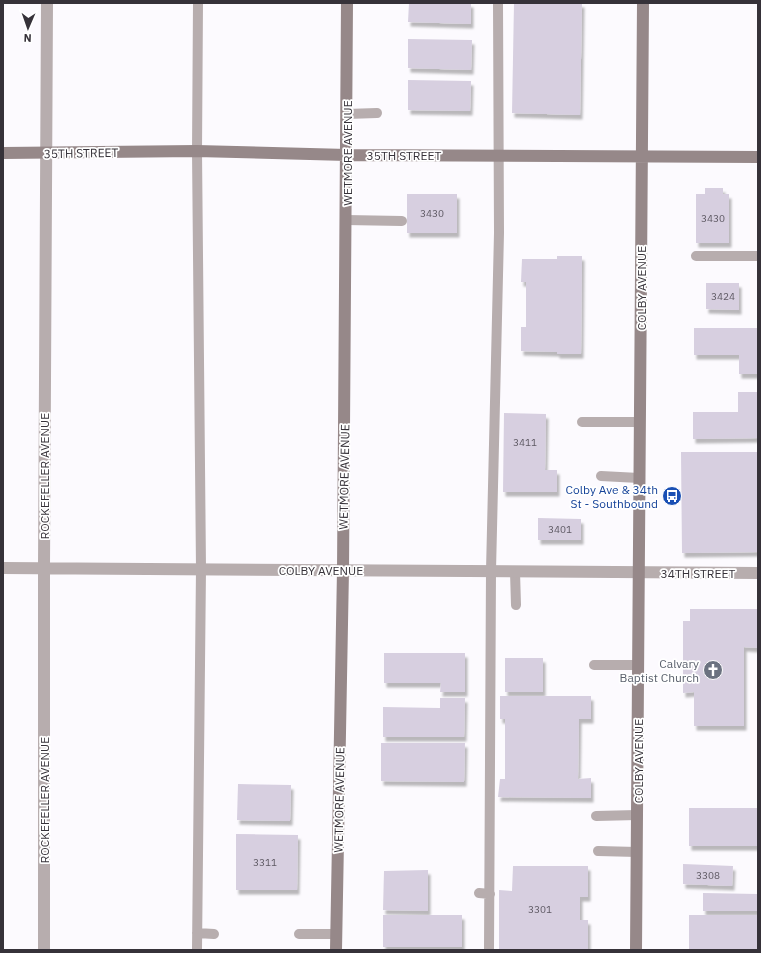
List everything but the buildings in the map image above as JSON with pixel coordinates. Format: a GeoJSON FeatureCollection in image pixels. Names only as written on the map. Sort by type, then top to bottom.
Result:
{"type":"FeatureCollection","features":[{"type":"Feature","properties":{"kind":"street","name":"ROCKEFELLER AVENUE"},"geometry":{"type":"LineString","coordinates":[[44,950],[44,568],[47,3]]}},
{"type":"Feature","properties":{"kind":"street","name":"WETMORE AVENUE"},"geometry":{"type":"LineString","coordinates":[[336,950],[343,570],[347,3]]}},
{"type":"Feature","properties":{"kind":"street","name":"COLBY AVENUE"},"geometry":{"type":"LineString","coordinates":[[636,950],[643,3]]}},
{"type":"Feature","properties":{"kind":"street","name":"35TH STREET"},"geometry":{"type":"LineString","coordinates":[[3,153],[46,154],[197,151],[347,155],[758,157]]}},
{"type":"Feature","properties":{"kind":"street","name":"COLBY AVENUE"},"geometry":{"type":"LineString","coordinates":[[3,568],[639,572]]}},
{"type":"Feature","properties":{"kind":"street","name":"34TH STREET"},"geometry":{"type":"LineString","coordinates":[[639,572],[758,573]]}},
{"type":"Feature","properties":{"kind":"lane"},"geometry":{"type":"LineString","coordinates":[[197,950],[201,569],[197,151],[198,3]]}},
{"type":"Feature","properties":{"kind":"lane"},"geometry":{"type":"LineString","coordinates":[[489,950],[491,572],[500,233],[498,3]]}},
{"type":"Feature","properties":{"kind":"lane"},"geometry":{"type":"LineString","coordinates":[[347,114],[377,113]]}},
{"type":"Feature","properties":{"kind":"lane"},"geometry":{"type":"LineString","coordinates":[[346,220],[402,221]]}},
{"type":"Feature","properties":{"kind":"lane"},"geometry":{"type":"LineString","coordinates":[[696,256],[758,256]]}},
{"type":"Feature","properties":{"kind":"lane"},"geometry":{"type":"LineString","coordinates":[[582,422],[640,422]]}},
{"type":"Feature","properties":{"kind":"lane"},"geometry":{"type":"LineString","coordinates":[[601,476],[639,478]]}},
{"type":"Feature","properties":{"kind":"lane"},"geometry":{"type":"LineString","coordinates":[[515,572],[516,605]]}},
{"type":"Feature","properties":{"kind":"lane"},"geometry":{"type":"LineString","coordinates":[[594,665],[638,665]]}},
{"type":"Feature","properties":{"kind":"lane"},"geometry":{"type":"LineString","coordinates":[[596,816],[637,815]]}},
{"type":"Feature","properties":{"kind":"lane"},"geometry":{"type":"LineString","coordinates":[[598,851],[637,852]]}},
{"type":"Feature","properties":{"kind":"lane"},"geometry":{"type":"LineString","coordinates":[[479,893],[490,894]]}},
{"type":"Feature","properties":{"kind":"lane"},"geometry":{"type":"LineString","coordinates":[[197,933],[214,934]]}},
{"type":"Feature","properties":{"kind":"lane"},"geometry":{"type":"LineString","coordinates":[[299,934],[336,934]]}},
{"type":"Feature","properties":{"kind":"place","name":"Colby Ave & 34th St - Southbound"},"geometry":{"type":"Point","coordinates":[672,496]}},
{"type":"Feature","properties":{"kind":"place","name":"Calvary Baptist Church"},"geometry":{"type":"Point","coordinates":[713,670]}}]}
